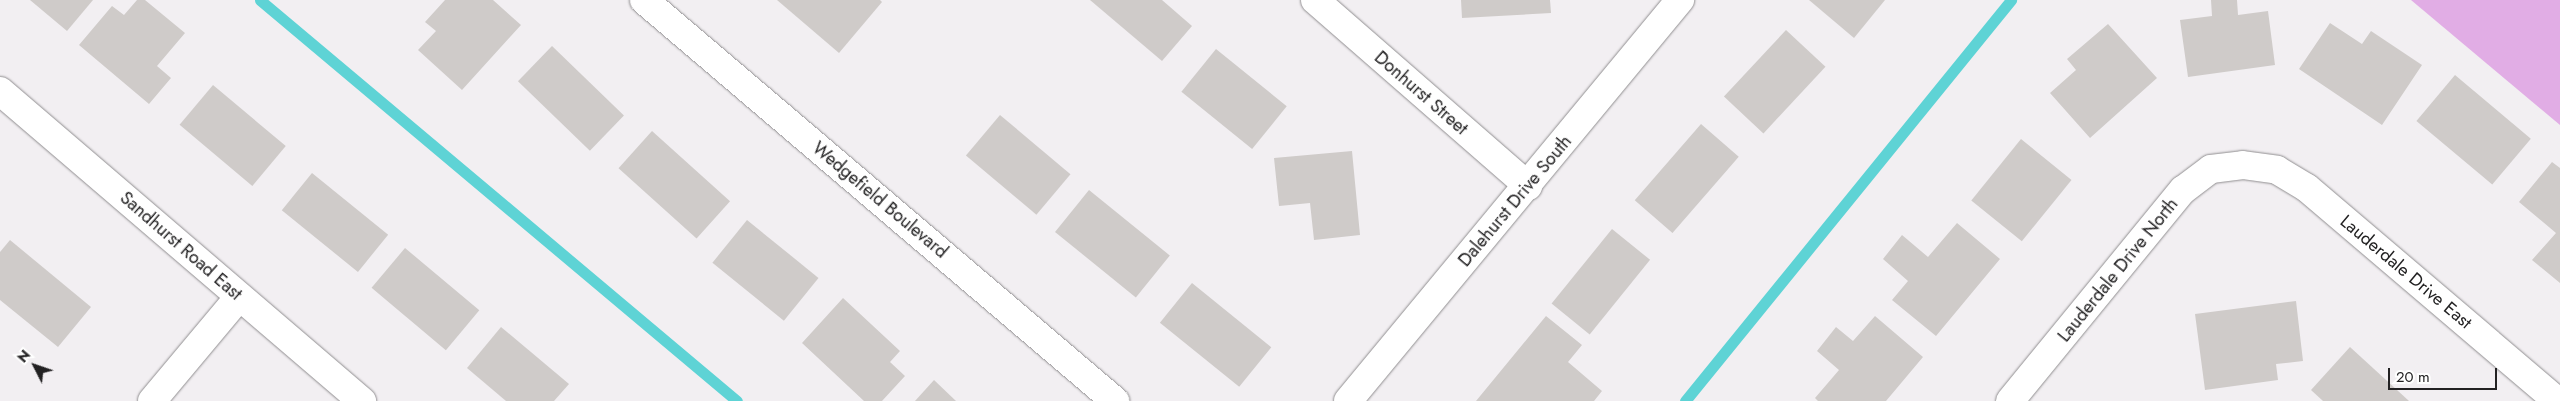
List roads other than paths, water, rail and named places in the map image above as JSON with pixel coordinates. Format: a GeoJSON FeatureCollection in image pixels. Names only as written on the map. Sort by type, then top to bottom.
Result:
{"type":"FeatureCollection","features":[{"type":"Feature","properties":{"kind":"street","name":"Wedgefield Boulevard"},"geometry":{"type":"LineString","coordinates":[[644,0],[1116,401]]}},
{"type":"Feature","properties":{"kind":"street","name":"Donhurst Street"},"geometry":{"type":"LineString","coordinates":[[1314,0],[1528,186]]}},
{"type":"Feature","properties":{"kind":"street","name":"Dalehurst Drive South"},"geometry":{"type":"LineString","coordinates":[[1348,401],[1528,186],[1680,0]]}},
{"type":"Feature","properties":{"kind":"street","name":"Sandhurst Road East"},"geometry":{"type":"LineString","coordinates":[[0,91],[362,401]]}},
{"type":"Feature","properties":{"kind":"street","name":"Lauderdale Drive North"},"geometry":{"type":"LineString","coordinates":[[2010,401],[2183,190],[2211,169],[2243,165]]}},
{"type":"Feature","properties":{"kind":"street","name":"Lauderdale Drive East"},"geometry":{"type":"LineString","coordinates":[[2243,165],[2276,170],[2307,188],[2558,401]]}},
{"type":"Feature","properties":{"kind":"street"},"geometry":{"type":"LineString","coordinates":[[152,401],[240,297]]}},
{"type":"Feature","properties":{"kind":"waterway"},"geometry":{"type":"LineString","coordinates":[[260,0],[737,401]]}},
{"type":"Feature","properties":{"kind":"waterway"},"geometry":{"type":"LineString","coordinates":[[1685,401],[2011,0]]}}]}
